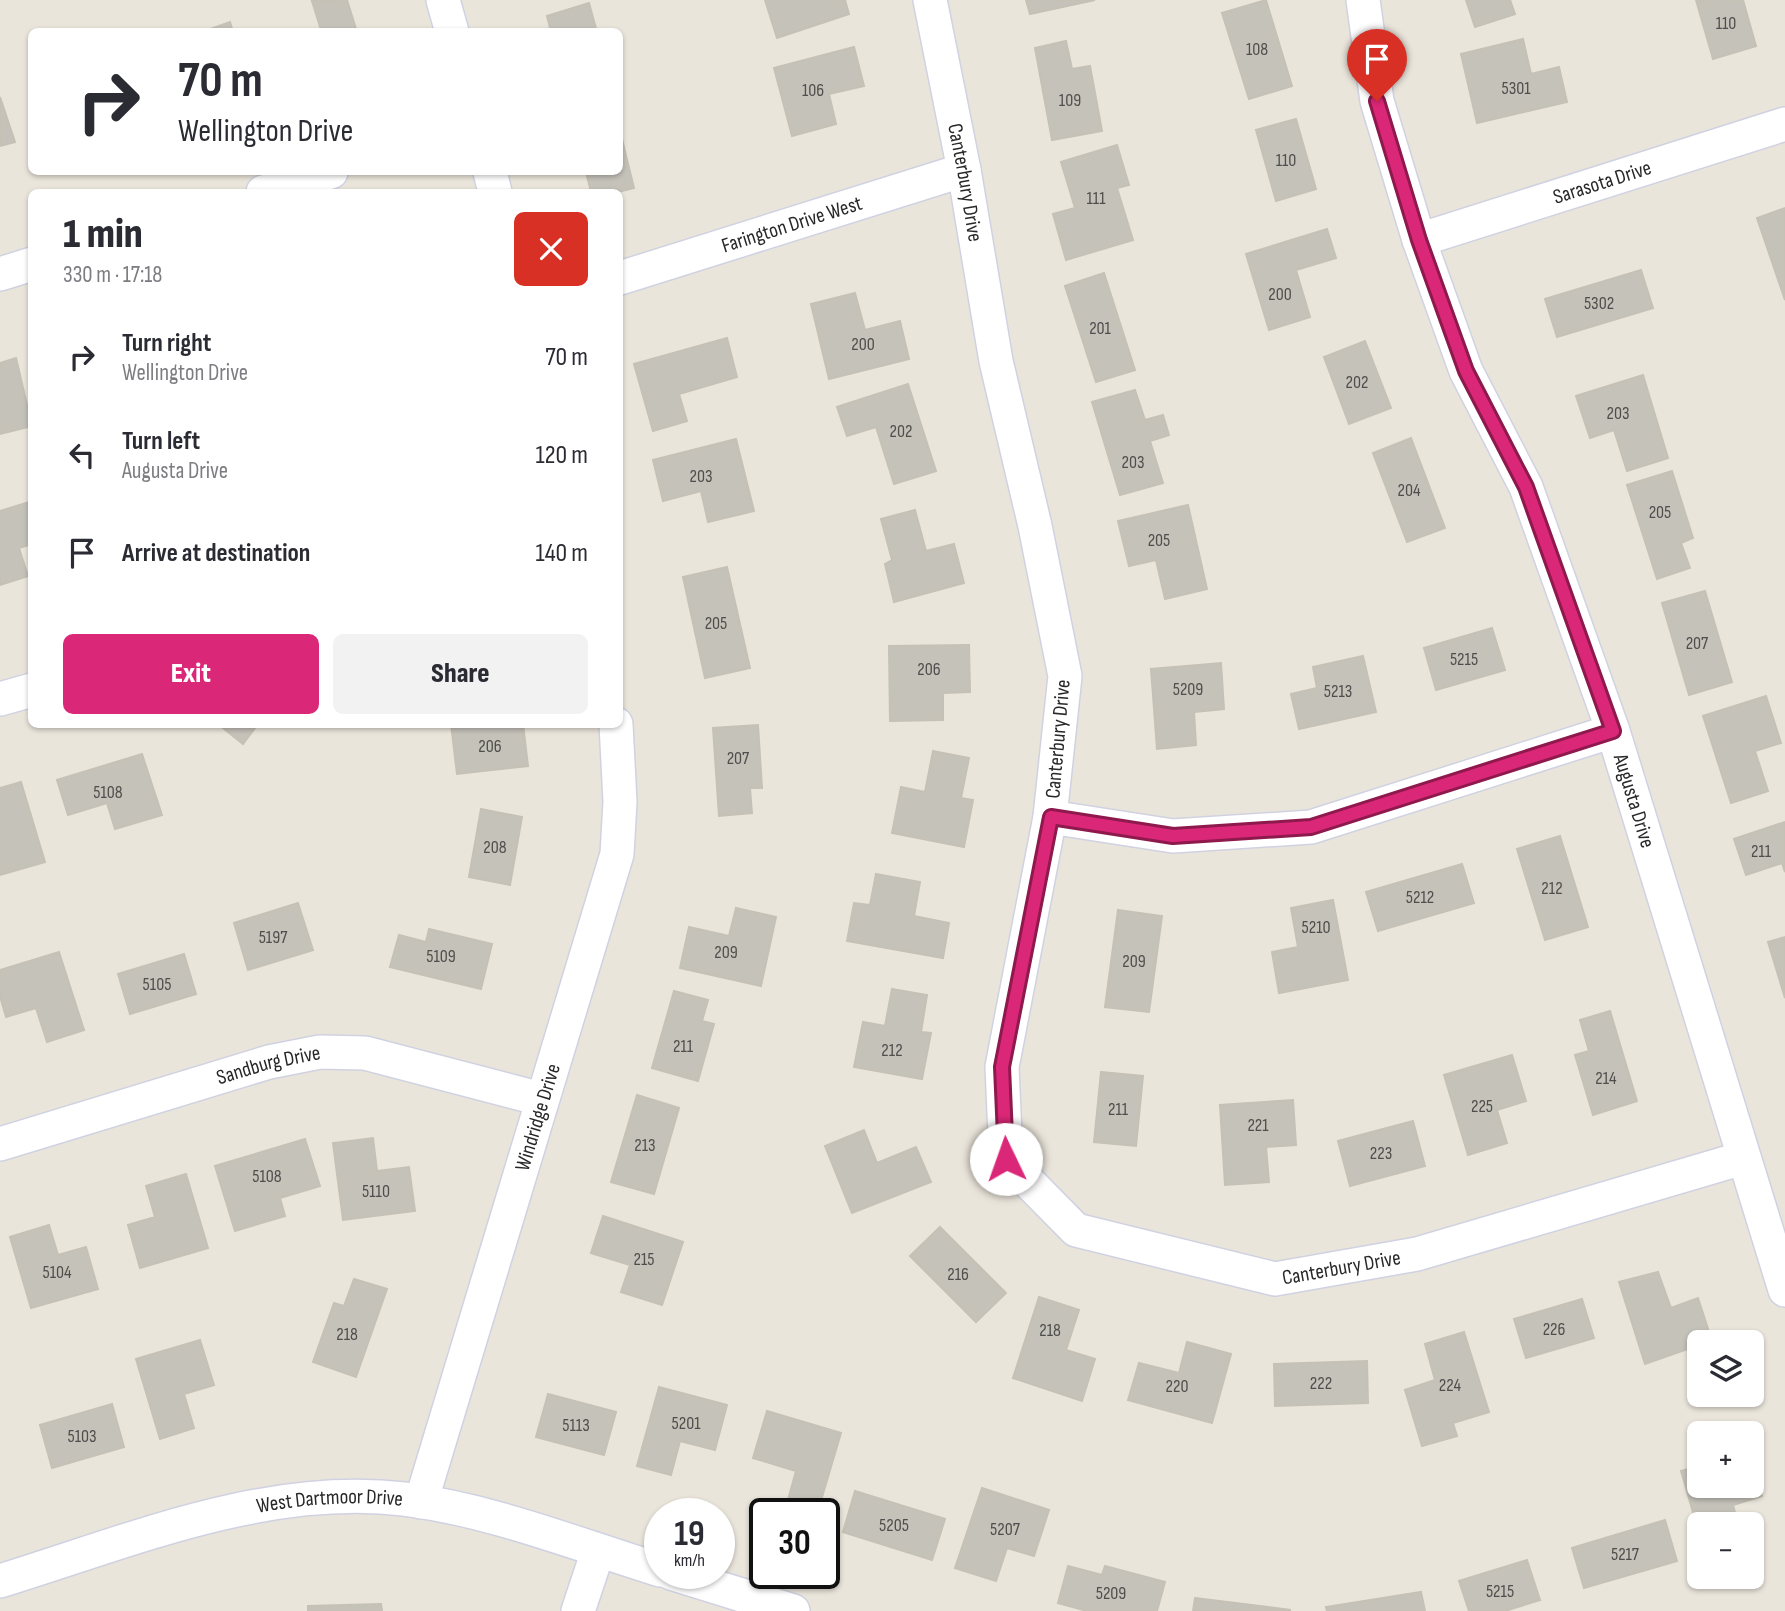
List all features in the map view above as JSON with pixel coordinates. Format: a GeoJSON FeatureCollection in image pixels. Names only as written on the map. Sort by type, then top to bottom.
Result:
{"type":"FeatureCollection","features":[{"type":"Feature","properties":{"kind":"street"},"geometry":{"type":"LineString","coordinates":[[443,0],[451,28]]}},
{"type":"Feature","properties":{"kind":"street","name":"Canterbury Drive"},"geometry":{"type":"LineString","coordinates":[[929,0],[964,170],[996,361],[1035,526],[1065,676],[1051,817],[1002,1067],[1006,1159],[1076,1230],[1275,1279],[1417,1254],[1743,1158]]}},
{"type":"Feature","properties":{"kind":"street","name":"Augusta Drive"},"geometry":{"type":"LineString","coordinates":[[1363,0],[1377,101],[1419,240],[1466,371],[1526,487],[1613,731],[1785,1290]]}},
{"type":"Feature","properties":{"kind":"street","name":"Sarasota Drive"},"geometry":{"type":"LineString","coordinates":[[1419,240],[1785,124]]}},
{"type":"Feature","properties":{"kind":"street","name":"Farington Drive West"},"geometry":{"type":"LineString","coordinates":[[623,277],[964,170]]}},
{"type":"Feature","properties":{"kind":"street"},"geometry":{"type":"LineString","coordinates":[[273,189],[321,175]]}},
{"type":"Feature","properties":{"kind":"street"},"geometry":{"type":"LineString","coordinates":[[0,274],[28,265]]}},
{"type":"Feature","properties":{"kind":"street"},"geometry":{"type":"LineString","coordinates":[[0,699],[28,691]]}},
{"type":"Feature","properties":{"kind":"street","name":"Windridge Drive"},"geometry":{"type":"LineString","coordinates":[[421,1502],[617,854],[620,802],[616,728]]}},
{"type":"Feature","properties":{"kind":"street"},"geometry":{"type":"LineString","coordinates":[[1051,817],[1173,836],[1311,827],[1613,731]]}},
{"type":"Feature","properties":{"kind":"street","name":"Sandburg Drive"},"geometry":{"type":"LineString","coordinates":[[0,1144],[269,1062],[320,1052],[365,1053],[541,1099]]}},
{"type":"Feature","properties":{"kind":"street","name":"West Dartmoor Drive"},"geometry":{"type":"LineString","coordinates":[[0,1581],[243,1508],[337,1497],[421,1502],[471,1512],[644,1565]]}},
{"type":"Feature","properties":{"kind":"street"},"geometry":{"type":"LineString","coordinates":[[578,1611],[598,1551]]}},
{"type":"Feature","properties":{"kind":"street"},"geometry":{"type":"LineString","coordinates":[[722,1589],[793,1611]]}},
{"type":"Feature","properties":{"kind":"building"},"geometry":{"type":"Polygon","coordinates":[[[347,0],[356,28],[320,28],[312,1],[347,0]]]}},
{"type":"Feature","properties":{"kind":"building"},"geometry":{"type":"Polygon","coordinates":[[[765,0],[845,0],[849,14],[777,38],[765,0]]]}},
{"type":"Feature","properties":{"kind":"building"},"geometry":{"type":"Polygon","coordinates":[[[1026,0],[1095,0],[1030,14],[1026,0]]]}},
{"type":"Feature","properties":{"kind":"building"},"geometry":{"type":"Polygon","coordinates":[[[1266,0],[1292,86],[1249,99],[1222,13],[1266,0]]]}},
{"type":"Feature","properties":{"kind":"building"},"geometry":{"type":"Polygon","coordinates":[[[1466,0],[1510,0],[1515,14],[1475,27],[1466,0]]]}},
{"type":"Feature","properties":{"kind":"building"},"geometry":{"type":"Polygon","coordinates":[[[1696,0],[1743,0],[1756,46],[1713,59],[1696,0]]]}},
{"type":"Feature","properties":{"kind":"building"},"geometry":{"type":"Polygon","coordinates":[[[589,3],[596,28],[550,28],[547,16],[589,3]]]}},
{"type":"Feature","properties":{"kind":"building"},"geometry":{"type":"Polygon","coordinates":[[[230,22],[232,28],[213,28],[230,22]]]}},
{"type":"Feature","properties":{"kind":"building"},"geometry":{"type":"Polygon","coordinates":[[[1523,39],[1531,74],[1559,67],[1567,102],[1477,123],[1461,54],[1523,39]]]}},
{"type":"Feature","properties":{"kind":"building"},"geometry":{"type":"Polygon","coordinates":[[[1066,41],[1072,69],[1090,66],[1102,131],[1052,140],[1035,48],[1066,41]]]}},
{"type":"Feature","properties":{"kind":"building"},"geometry":{"type":"Polygon","coordinates":[[[854,47],[864,86],[829,94],[836,124],[792,136],[774,68],[854,47]]]}},
{"type":"Feature","properties":{"kind":"building"},"geometry":{"type":"Polygon","coordinates":[[[0,97],[15,142],[0,146],[0,97]]]}},
{"type":"Feature","properties":{"kind":"building"},"geometry":{"type":"Polygon","coordinates":[[[1296,119],[1316,189],[1276,201],[1256,130],[1296,119]]]}},
{"type":"Feature","properties":{"kind":"building"},"geometry":{"type":"Polygon","coordinates":[[[623,143],[634,188],[623,191],[590,189],[587,175],[623,175],[623,143]]]}},
{"type":"Feature","properties":{"kind":"building"},"geometry":{"type":"Polygon","coordinates":[[[1117,145],[1129,185],[1117,188],[1133,240],[1066,260],[1053,214],[1075,208],[1061,162],[1117,145]]]}},
{"type":"Feature","properties":{"kind":"building"},"geometry":{"type":"Polygon","coordinates":[[[1785,208],[1785,300],[1757,218],[1785,208]]]}},
{"type":"Feature","properties":{"kind":"building"},"geometry":{"type":"Polygon","coordinates":[[[1327,229],[1336,258],[1296,270],[1310,317],[1269,330],[1246,254],[1327,229]]]}},
{"type":"Feature","properties":{"kind":"building"},"geometry":{"type":"Polygon","coordinates":[[[1641,270],[1653,308],[1557,337],[1545,299],[1641,270]]]}},
{"type":"Feature","properties":{"kind":"building"},"geometry":{"type":"Polygon","coordinates":[[[1104,273],[1135,370],[1096,382],[1065,286],[1104,273]]]}},
{"type":"Feature","properties":{"kind":"building"},"geometry":{"type":"Polygon","coordinates":[[[855,293],[865,330],[900,321],[909,359],[829,379],[811,304],[855,293]]]}},
{"type":"Feature","properties":{"kind":"building"},"geometry":{"type":"Polygon","coordinates":[[[727,338],[737,377],[679,394],[687,421],[653,431],[634,364],[727,338]]]}},
{"type":"Feature","properties":{"kind":"building"},"geometry":{"type":"Polygon","coordinates":[[[1365,341],[1391,408],[1349,424],[1324,357],[1365,341]]]}},
{"type":"Feature","properties":{"kind":"building"},"geometry":{"type":"Polygon","coordinates":[[[16,358],[28,409],[28,427],[0,434],[0,363],[16,358]]]}},
{"type":"Feature","properties":{"kind":"building"},"geometry":{"type":"Polygon","coordinates":[[[1643,375],[1668,458],[1627,471],[1614,430],[1590,438],[1576,396],[1643,375]]]}},
{"type":"Feature","properties":{"kind":"building"},"geometry":{"type":"Polygon","coordinates":[[[908,384],[936,471],[894,484],[876,427],[847,436],[837,407],[908,384]]]}},
{"type":"Feature","properties":{"kind":"building"},"geometry":{"type":"Polygon","coordinates":[[[1135,390],[1145,420],[1163,415],[1169,435],[1150,441],[1163,483],[1120,495],[1092,402],[1135,390]]]}},
{"type":"Feature","properties":{"kind":"building"},"geometry":{"type":"Polygon","coordinates":[[[1411,438],[1445,528],[1407,542],[1373,453],[1411,438]]]}},
{"type":"Feature","properties":{"kind":"building"},"geometry":{"type":"Polygon","coordinates":[[[736,439],[754,511],[708,522],[701,491],[663,501],[653,460],[736,439]]]}},
{"type":"Feature","properties":{"kind":"building"},"geometry":{"type":"Polygon","coordinates":[[[1672,471],[1693,538],[1681,543],[1690,568],[1657,579],[1627,485],[1672,471]]]}},
{"type":"Feature","properties":{"kind":"building"},"geometry":{"type":"Polygon","coordinates":[[[28,502],[28,545],[19,548],[28,576],[0,585],[0,511],[28,502]]]}},
{"type":"Feature","properties":{"kind":"building"},"geometry":{"type":"Polygon","coordinates":[[[1188,505],[1207,589],[1165,599],[1156,560],[1129,566],[1118,521],[1188,505]]]}},
{"type":"Feature","properties":{"kind":"building"},"geometry":{"type":"Polygon","coordinates":[[[915,510],[926,551],[954,544],[964,583],[894,602],[885,564],[892,560],[881,519],[915,510]]]}},
{"type":"Feature","properties":{"kind":"building"},"geometry":{"type":"Polygon","coordinates":[[[727,567],[750,668],[705,678],[683,577],[727,567]]]}},
{"type":"Feature","properties":{"kind":"building"},"geometry":{"type":"Polygon","coordinates":[[[1705,591],[1732,682],[1689,695],[1662,603],[1705,591]]]}},
{"type":"Feature","properties":{"kind":"building"},"geometry":{"type":"Polygon","coordinates":[[[1492,628],[1505,670],[1436,690],[1424,648],[1492,628]]]}},
{"type":"Feature","properties":{"kind":"building"},"geometry":{"type":"Polygon","coordinates":[[[969,645],[970,692],[943,693],[943,720],[890,721],[889,646],[969,645]]]}},
{"type":"Feature","properties":{"kind":"building"},"geometry":{"type":"Polygon","coordinates":[[[1363,656],[1376,712],[1299,729],[1291,694],[1317,688],[1313,667],[1363,656]]]}},
{"type":"Feature","properties":{"kind":"building"},"geometry":{"type":"Polygon","coordinates":[[[1221,663],[1224,709],[1194,712],[1196,745],[1157,749],[1151,669],[1221,663]]]}},
{"type":"Feature","properties":{"kind":"building"},"geometry":{"type":"Polygon","coordinates":[[[1766,696],[1781,743],[1755,751],[1768,791],[1731,803],[1703,716],[1766,696]]]}},
{"type":"Feature","properties":{"kind":"building"},"geometry":{"type":"Polygon","coordinates":[[[758,725],[762,788],[750,788],[752,813],[719,816],[713,728],[758,725]]]}},
{"type":"Feature","properties":{"kind":"building"},"geometry":{"type":"Polygon","coordinates":[[[223,728],[255,728],[243,744],[223,728]]]}},
{"type":"Feature","properties":{"kind":"building"},"geometry":{"type":"Polygon","coordinates":[[[451,728],[523,728],[528,766],[457,774],[451,728]]]}},
{"type":"Feature","properties":{"kind":"building"},"geometry":{"type":"Polygon","coordinates":[[[933,751],[969,758],[961,798],[973,800],[964,847],[892,833],[901,787],[925,792],[933,751]]]}},
{"type":"Feature","properties":{"kind":"building"},"geometry":{"type":"Polygon","coordinates":[[[142,754],[162,815],[115,829],[107,803],[68,815],[57,780],[142,754]]]}},
{"type":"Feature","properties":{"kind":"building"},"geometry":{"type":"Polygon","coordinates":[[[21,782],[45,862],[0,875],[0,788],[21,782]]]}},
{"type":"Feature","properties":{"kind":"building"},"geometry":{"type":"Polygon","coordinates":[[[481,809],[522,817],[510,885],[469,877],[481,809]]]}},
{"type":"Feature","properties":{"kind":"building"},"geometry":{"type":"Polygon","coordinates":[[[1785,822],[1785,872],[1782,863],[1746,875],[1734,839],[1785,822]]]}},
{"type":"Feature","properties":{"kind":"building"},"geometry":{"type":"Polygon","coordinates":[[[1560,836],[1588,927],[1545,940],[1517,849],[1560,836]]]}},
{"type":"Feature","properties":{"kind":"building"},"geometry":{"type":"Polygon","coordinates":[[[1462,864],[1474,903],[1378,931],[1366,892],[1462,864]]]}},
{"type":"Feature","properties":{"kind":"building"},"geometry":{"type":"Polygon","coordinates":[[[876,874],[920,882],[914,916],[949,923],[943,958],[847,941],[854,903],[870,905],[876,874]]]}},
{"type":"Feature","properties":{"kind":"building"},"geometry":{"type":"Polygon","coordinates":[[[1333,900],[1348,980],[1279,993],[1272,952],[1298,947],[1291,908],[1333,900]]]}},
{"type":"Feature","properties":{"kind":"building"},"geometry":{"type":"Polygon","coordinates":[[[298,903],[313,950],[248,970],[234,923],[298,903]]]}},
{"type":"Feature","properties":{"kind":"building"},"geometry":{"type":"Polygon","coordinates":[[[736,908],[776,917],[761,986],[680,968],[689,927],[729,936],[736,908]]]}},
{"type":"Feature","properties":{"kind":"building"},"geometry":{"type":"Polygon","coordinates":[[[1118,910],[1162,916],[1149,1012],[1105,1007],[1118,910]]]}},
{"type":"Feature","properties":{"kind":"building"},"geometry":{"type":"Polygon","coordinates":[[[429,929],[492,944],[481,989],[390,967],[399,935],[426,942],[429,929]]]}},
{"type":"Feature","properties":{"kind":"building"},"geometry":{"type":"Polygon","coordinates":[[[1785,937],[1785,998],[1768,942],[1785,937]]]}},
{"type":"Feature","properties":{"kind":"building"},"geometry":{"type":"Polygon","coordinates":[[[59,952],[84,1030],[47,1042],[36,1008],[6,1017],[0,996],[0,970],[59,952]]]}},
{"type":"Feature","properties":{"kind":"building"},"geometry":{"type":"Polygon","coordinates":[[[184,954],[196,994],[130,1014],[118,974],[184,954]]]}},
{"type":"Feature","properties":{"kind":"building"},"geometry":{"type":"Polygon","coordinates":[[[892,989],[927,995],[921,1032],[931,1033],[922,1079],[854,1067],[863,1022],[885,1026],[892,989]]]}},
{"type":"Feature","properties":{"kind":"building"},"geometry":{"type":"Polygon","coordinates":[[[674,991],[708,1000],[702,1021],[714,1024],[698,1081],[652,1068],[674,991]]]}},
{"type":"Feature","properties":{"kind":"building"},"geometry":{"type":"Polygon","coordinates":[[[1610,1011],[1637,1101],[1593,1115],[1575,1055],[1589,1051],[1580,1020],[1610,1011]]]}},
{"type":"Feature","properties":{"kind":"building"},"geometry":{"type":"Polygon","coordinates":[[[1512,1055],[1526,1101],[1497,1110],[1507,1143],[1468,1155],[1444,1075],[1512,1055]]]}},
{"type":"Feature","properties":{"kind":"building"},"geometry":{"type":"Polygon","coordinates":[[[1101,1072],[1143,1076],[1136,1146],[1094,1142],[1101,1072]]]}},
{"type":"Feature","properties":{"kind":"building"},"geometry":{"type":"Polygon","coordinates":[[[637,1095],[679,1108],[654,1194],[611,1182],[637,1095]]]}},
{"type":"Feature","properties":{"kind":"building"},"geometry":{"type":"Polygon","coordinates":[[[1293,1100],[1296,1145],[1266,1147],[1269,1182],[1225,1185],[1220,1105],[1293,1100]]]}},
{"type":"Feature","properties":{"kind":"building"},"geometry":{"type":"Polygon","coordinates":[[[1413,1121],[1425,1166],[1350,1186],[1338,1141],[1413,1121]]]}},
{"type":"Feature","properties":{"kind":"building"},"geometry":{"type":"Polygon","coordinates":[[[864,1130],[877,1163],[916,1147],[931,1182],[852,1213],[825,1146],[864,1130]]]}},
{"type":"Feature","properties":{"kind":"building"},"geometry":{"type":"Polygon","coordinates":[[[373,1138],[377,1171],[409,1167],[415,1211],[343,1220],[333,1143],[373,1138]]]}},
{"type":"Feature","properties":{"kind":"building"},"geometry":{"type":"Polygon","coordinates":[[[305,1139],[320,1186],[280,1198],[285,1216],[235,1231],[215,1166],[305,1139]]]}},
{"type":"Feature","properties":{"kind":"building"},"geometry":{"type":"Polygon","coordinates":[[[186,1174],[208,1248],[140,1268],[128,1225],[155,1217],[146,1186],[186,1174]]]}},
{"type":"Feature","properties":{"kind":"building"},"geometry":{"type":"Polygon","coordinates":[[[603,1216],[683,1242],[662,1305],[621,1292],[630,1265],[591,1253],[603,1216]]]}},
{"type":"Feature","properties":{"kind":"building"},"geometry":{"type":"Polygon","coordinates":[[[49,1225],[58,1255],[86,1247],[98,1289],[31,1308],[10,1237],[49,1225]]]}},
{"type":"Feature","properties":{"kind":"building"},"geometry":{"type":"Polygon","coordinates":[[[940,1227],[1006,1293],[976,1322],[910,1256],[940,1227]]]}},
{"type":"Feature","properties":{"kind":"building"},"geometry":{"type":"Polygon","coordinates":[[[1658,1272],[1671,1308],[1698,1298],[1708,1330],[1687,1330],[1687,1349],[1645,1364],[1619,1282],[1658,1272]]]}},
{"type":"Feature","properties":{"kind":"building"},"geometry":{"type":"Polygon","coordinates":[[[354,1279],[387,1289],[356,1377],[313,1362],[334,1303],[344,1306],[354,1279]]]}},
{"type":"Feature","properties":{"kind":"building"},"geometry":{"type":"Polygon","coordinates":[[[1039,1297],[1079,1310],[1066,1350],[1095,1359],[1082,1401],[1013,1378],[1039,1297]]]}},
{"type":"Feature","properties":{"kind":"building"},"geometry":{"type":"Polygon","coordinates":[[[1582,1299],[1594,1338],[1526,1358],[1514,1319],[1582,1299]]]}},
{"type":"Feature","properties":{"kind":"building"},"geometry":{"type":"Polygon","coordinates":[[[1464,1332],[1489,1412],[1453,1423],[1457,1436],[1422,1446],[1405,1390],[1435,1380],[1425,1344],[1464,1332]]]}},
{"type":"Feature","properties":{"kind":"building"},"geometry":{"type":"Polygon","coordinates":[[[200,1340],[214,1385],[184,1394],[194,1428],[160,1439],[136,1359],[200,1340]]]}},
{"type":"Feature","properties":{"kind":"building"},"geometry":{"type":"Polygon","coordinates":[[[1187,1342],[1231,1354],[1212,1423],[1128,1400],[1139,1363],[1179,1373],[1187,1342]]]}},
{"type":"Feature","properties":{"kind":"building"},"geometry":{"type":"Polygon","coordinates":[[[1367,1361],[1368,1403],[1275,1406],[1274,1364],[1367,1361]]]}},
{"type":"Feature","properties":{"kind":"building"},"geometry":{"type":"Polygon","coordinates":[[[659,1387],[727,1405],[715,1450],[680,1441],[671,1475],[637,1466],[659,1387]]]}},
{"type":"Feature","properties":{"kind":"building"},"geometry":{"type":"Polygon","coordinates":[[[548,1394],[616,1412],[604,1455],[536,1437],[548,1394]]]}},
{"type":"Feature","properties":{"kind":"building"},"geometry":{"type":"Polygon","coordinates":[[[112,1404],[124,1447],[52,1468],[40,1425],[112,1404]]]}},
{"type":"Feature","properties":{"kind":"building"},"geometry":{"type":"Polygon","coordinates":[[[767,1411],[841,1433],[822,1498],[788,1498],[796,1471],[753,1458],[767,1411]]]}},
{"type":"Feature","properties":{"kind":"building"},"geometry":{"type":"Polygon","coordinates":[[[1687,1469],[1687,1492],[1681,1471],[1687,1469]]]}},
{"type":"Feature","properties":{"kind":"building"},"geometry":{"type":"Polygon","coordinates":[[[982,1488],[1049,1510],[1034,1556],[1007,1548],[996,1581],[955,1568],[982,1488]]]}},
{"type":"Feature","properties":{"kind":"building"},"geometry":{"type":"Polygon","coordinates":[[[855,1491],[945,1519],[932,1560],[843,1532],[855,1491]]]}},
{"type":"Feature","properties":{"kind":"building"},"geometry":{"type":"Polygon","coordinates":[[[1689,1498],[1756,1498],[1733,1505],[1735,1512],[1693,1512],[1689,1498]]]}},
{"type":"Feature","properties":{"kind":"building"},"geometry":{"type":"Polygon","coordinates":[[[1665,1520],[1677,1561],[1584,1588],[1572,1548],[1665,1520]]]}},
{"type":"Feature","properties":{"kind":"building"},"geometry":{"type":"Polygon","coordinates":[[[1527,1560],[1540,1600],[1505,1611],[1469,1611],[1459,1581],[1527,1560]]]}},
{"type":"Feature","properties":{"kind":"building"},"geometry":{"type":"Polygon","coordinates":[[[1068,1566],[1102,1575],[1105,1566],[1165,1582],[1157,1611],[1087,1611],[1058,1603],[1068,1566]]]}},
{"type":"Feature","properties":{"kind":"building"},"geometry":{"type":"Polygon","coordinates":[[[1421,1592],[1425,1611],[1327,1611],[1326,1607],[1421,1592]]]}},
{"type":"Feature","properties":{"kind":"building"},"geometry":{"type":"Polygon","coordinates":[[[1195,1598],[1291,1610],[1193,1611],[1195,1598]]]}},
{"type":"Feature","properties":{"kind":"building"},"geometry":{"type":"Polygon","coordinates":[[[381,1604],[382,1611],[308,1611],[308,1606],[381,1604]]]}},
{"type":"Feature","properties":{"kind":"route"},"geometry":{"type":"LineString","coordinates":[[1006,1159],[1002,1067],[1051,817],[1173,836],[1311,827],[1613,731],[1526,487],[1466,371],[1419,240],[1377,101]]}}]}
